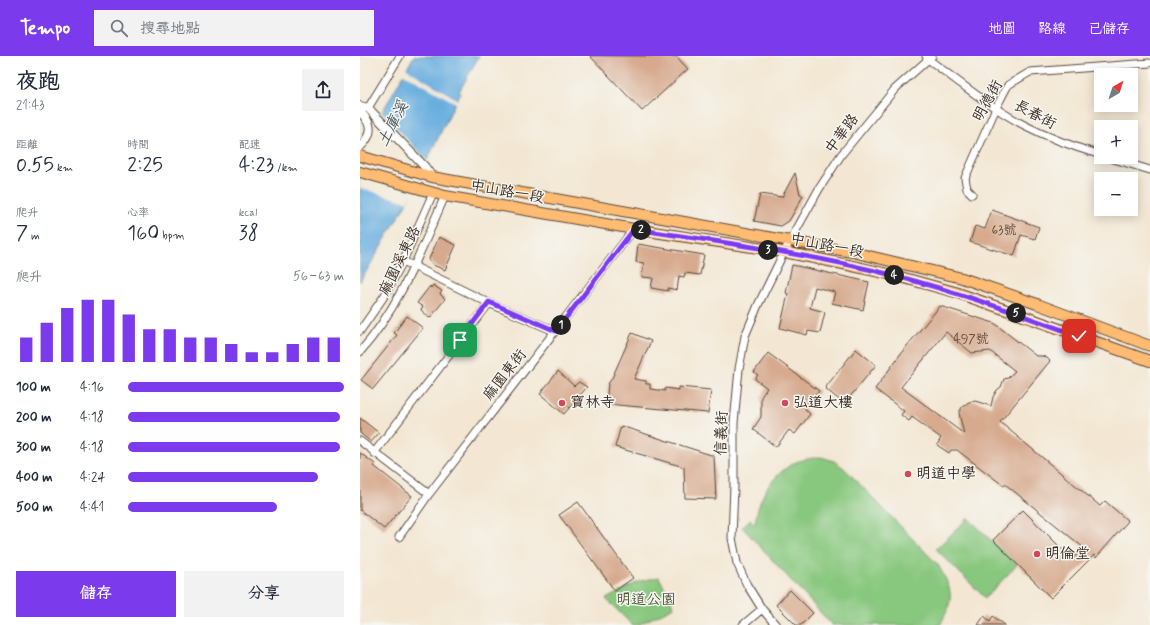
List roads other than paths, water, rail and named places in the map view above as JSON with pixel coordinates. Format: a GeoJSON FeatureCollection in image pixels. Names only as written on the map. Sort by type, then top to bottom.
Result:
{"type":"FeatureCollection","features":[{"type":"Feature","properties":{"kind":"main road","name":"中山路一段"},"geometry":{"type":"LineString","coordinates":[[360,156],[423,171],[432,177],[852,252],[962,278],[1150,346]]}},
{"type":"Feature","properties":{"kind":"main road","name":"中山路一段"},"geometry":{"type":"LineString","coordinates":[[360,172],[433,194],[634,229],[784,252],[855,266],[955,292],[1150,361]]}},
{"type":"Feature","properties":{"kind":"street"},"geometry":{"type":"LineString","coordinates":[[363,109],[400,56]]}},
{"type":"Feature","properties":{"kind":"street","name":"長春街"},"geometry":{"type":"LineString","coordinates":[[929,57],[996,108],[1024,125],[1061,143],[1094,153]]}},
{"type":"Feature","properties":{"kind":"street","name":"中華路"},"geometry":{"type":"LineString","coordinates":[[791,242],[819,189],[841,155],[895,89],[929,57]]}},
{"type":"Feature","properties":{"kind":"street","name":"明德街"},"geometry":{"type":"LineString","coordinates":[[972,194],[967,189],[965,178],[996,108],[1008,85],[1030,72],[1150,63]]}},
{"type":"Feature","properties":{"kind":"street"},"geometry":{"type":"LineString","coordinates":[[360,148],[367,140],[370,131],[368,119],[363,109]]}},
{"type":"Feature","properties":{"kind":"street"},"geometry":{"type":"LineString","coordinates":[[363,109],[423,171]]}},
{"type":"Feature","properties":{"kind":"street"},"geometry":{"type":"LineString","coordinates":[[1130,164],[1150,170]]}},
{"type":"Feature","properties":{"kind":"street","name":"麻園溪東路"},"geometry":{"type":"LineString","coordinates":[[360,331],[385,295],[404,261],[433,194]]}},
{"type":"Feature","properties":{"kind":"street","name":"麻園溪東路"},"geometry":{"type":"LineString","coordinates":[[360,352],[372,339],[393,306],[445,196]]}},
{"type":"Feature","properties":{"kind":"street","name":"麻園東街"},"geometry":{"type":"LineString","coordinates":[[399,537],[429,494],[634,229]]}},
{"type":"Feature","properties":{"kind":"street","name":"信義街"},"geometry":{"type":"LineString","coordinates":[[776,625],[762,609],[747,585],[737,563],[732,538],[734,423],[739,368],[745,336],[759,303],[784,252],[791,242]]}},
{"type":"Feature","properties":{"kind":"street"},"geometry":{"type":"LineString","coordinates":[[404,261],[489,302],[556,331]]}},
{"type":"Feature","properties":{"kind":"street"},"geometry":{"type":"LineString","coordinates":[[374,452],[489,302]]}},
{"type":"Feature","properties":{"kind":"street"},"geometry":{"type":"LineString","coordinates":[[360,441],[429,494]]}},
{"type":"Feature","properties":{"kind":"street"},"geometry":{"type":"LineString","coordinates":[[743,625],[762,609]]}},
{"type":"Feature","properties":{"kind":"water","name":"土庫溪"},"geometry":{"type":"Polygon","coordinates":[[[414,56],[479,56],[459,92],[461,93],[406,204],[360,282],[360,172],[381,114],[414,56]]]}},
{"type":"Feature","properties":{"kind":"place","name":"寶林寺"},"geometry":{"type":"Point","coordinates":[562,403]}},
{"type":"Feature","properties":{"kind":"place","name":"弘道大樓"},"geometry":{"type":"Point","coordinates":[785,403]}},
{"type":"Feature","properties":{"kind":"place","name":"明道中學"},"geometry":{"type":"Point","coordinates":[908,474]}},
{"type":"Feature","properties":{"kind":"place","name":"明倫堂"},"geometry":{"type":"Point","coordinates":[1037,554]}},
{"type":"Feature","properties":{"kind":"park label","name":"明道公園"},"geometry":{"type":"Point","coordinates":[646,600]}}]}
